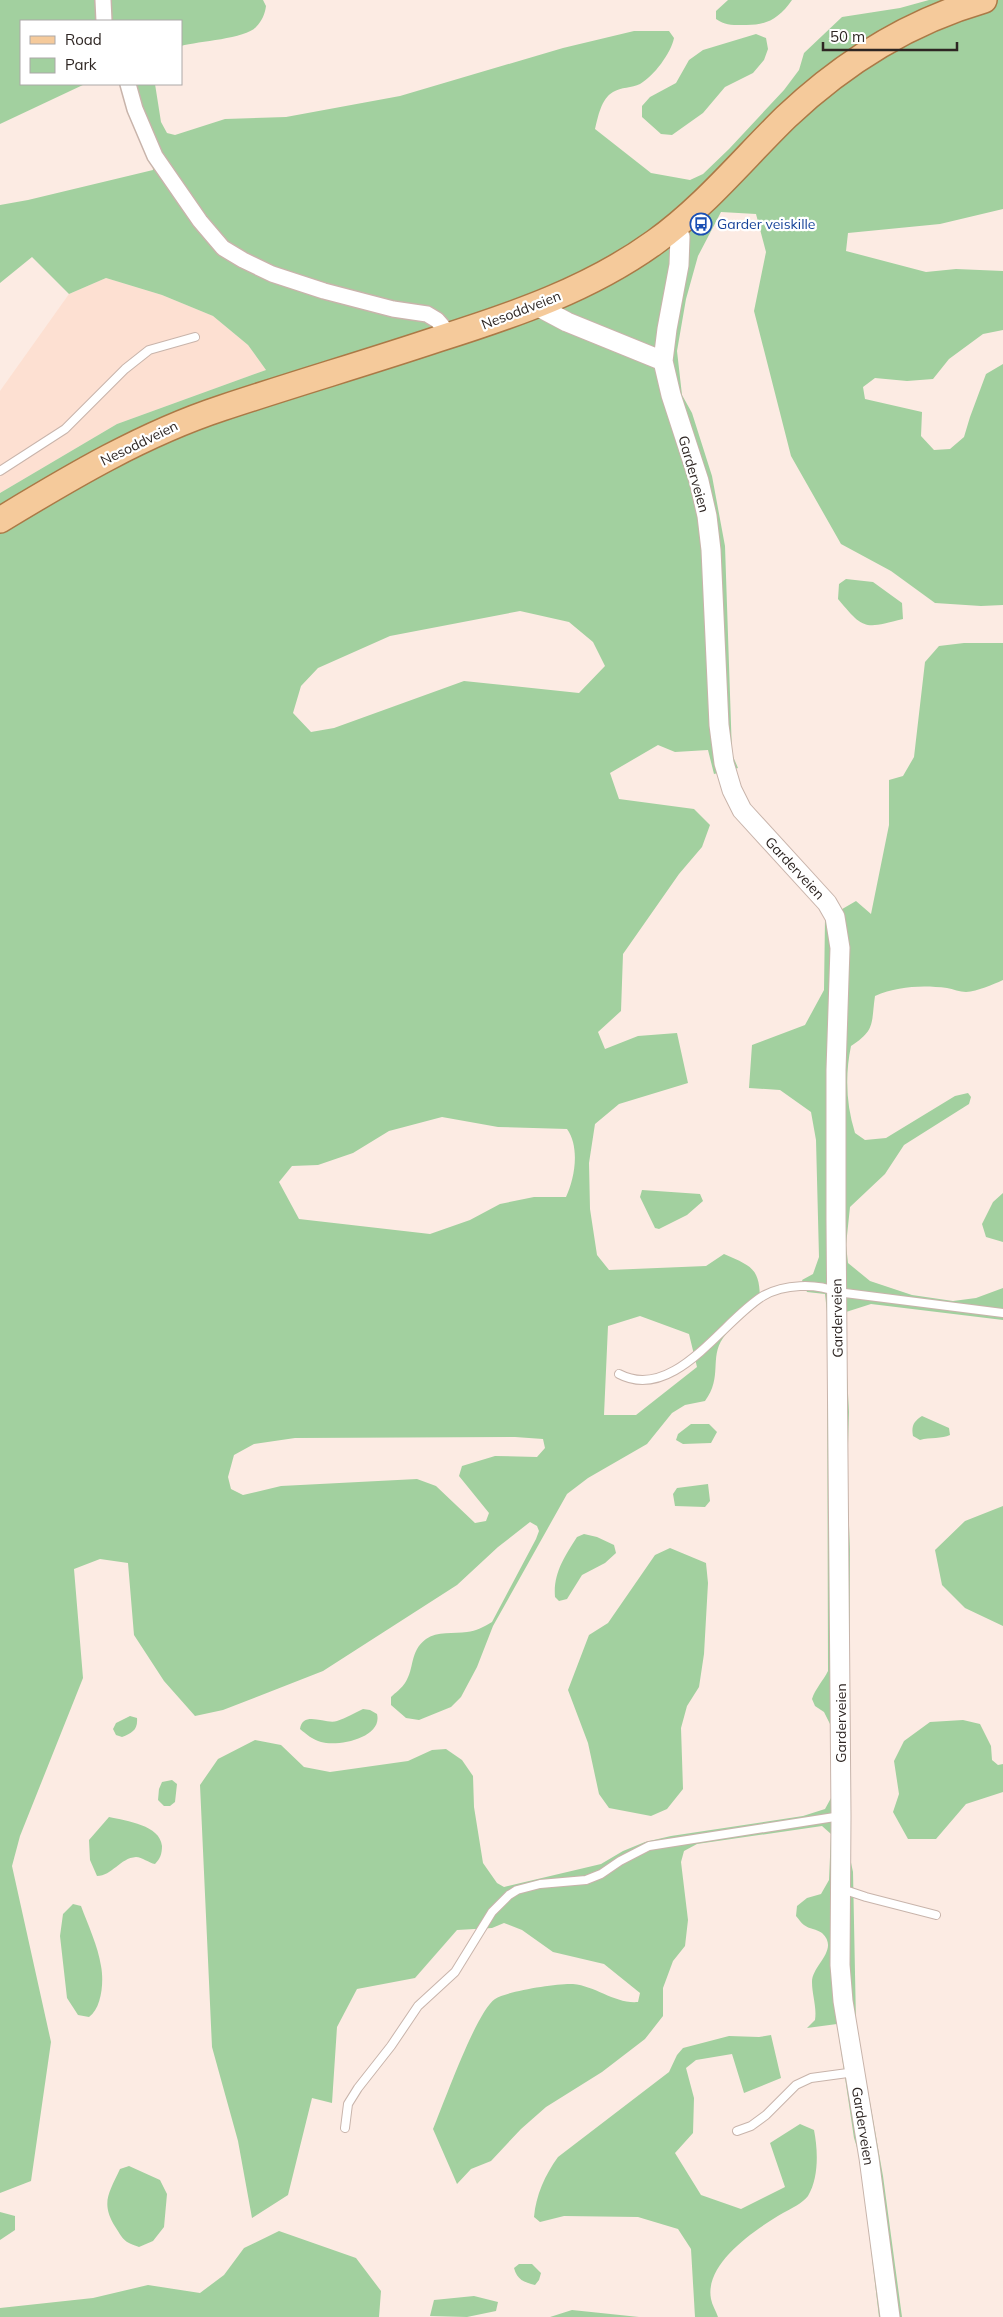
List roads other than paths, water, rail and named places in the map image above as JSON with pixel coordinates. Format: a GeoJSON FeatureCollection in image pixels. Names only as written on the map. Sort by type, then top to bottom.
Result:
{"type":"FeatureCollection","features":[{"type":"Feature","properties":{"kind":"main road","name":"Nesoddveien"},"geometry":{"type":"LineString","coordinates":[[0,520],[130,446],[188,420],[537,306],[615,267],[655,242],[676,225],[824,83],[858,58],[904,30],[984,0]]}},
{"type":"Feature","properties":{"kind":"street"},"geometry":{"type":"LineString","coordinates":[[103,0],[104,20]]}},
{"type":"Feature","properties":{"kind":"street"},"geometry":{"type":"LineString","coordinates":[[128,85],[135,109],[155,156],[200,221],[224,248],[243,260],[272,274],[324,291],[393,309],[427,314],[437,320],[450,335]]}},
{"type":"Feature","properties":{"kind":"street","name":"Garderveien"},"geometry":{"type":"LineString","coordinates":[[676,225],[680,237],[679,265],[666,329],[663,361],[670,395],[699,481],[707,516],[711,550],[719,725],[724,762],[732,790],[742,810],[827,903],[835,917],[840,948],[836,1070],[841,1816],[840,1965],[843,2001],[869,2158],[890,2317]]}},
{"type":"Feature","properties":{"kind":"street"},"geometry":{"type":"LineString","coordinates":[[537,306],[567,322],[663,361]]}},
{"type":"Feature","properties":{"kind":"lane"},"geometry":{"type":"LineString","coordinates":[[0,471],[64,429],[125,369],[149,350],[196,337]]}},
{"type":"Feature","properties":{"kind":"lane"},"geometry":{"type":"LineString","coordinates":[[619,1374],[629,1379],[644,1380],[659,1377],[682,1366],[707,1346],[745,1310],[763,1296],[782,1288],[816,1286],[837,1292],[1003,1314]]}},
{"type":"Feature","properties":{"kind":"lane"},"geometry":{"type":"LineString","coordinates":[[345,2128],[348,2104],[358,2088],[391,2046],[418,2006],[455,1972],[492,1912],[509,1895],[530,1886],[586,1880],[649,1846],[841,1816]]}},
{"type":"Feature","properties":{"kind":"lane"},"geometry":{"type":"LineString","coordinates":[[840,1888],[866,1897],[936,1915]]}},
{"type":"Feature","properties":{"kind":"lane"},"geometry":{"type":"LineString","coordinates":[[738,2131],[751,2126],[766,2115],[796,2085],[811,2078],[855,2072]]}},
{"type":"Feature","properties":{"kind":"place","name":"Garder veiskille"},"geometry":{"type":"Point","coordinates":[701,224]}}]}
